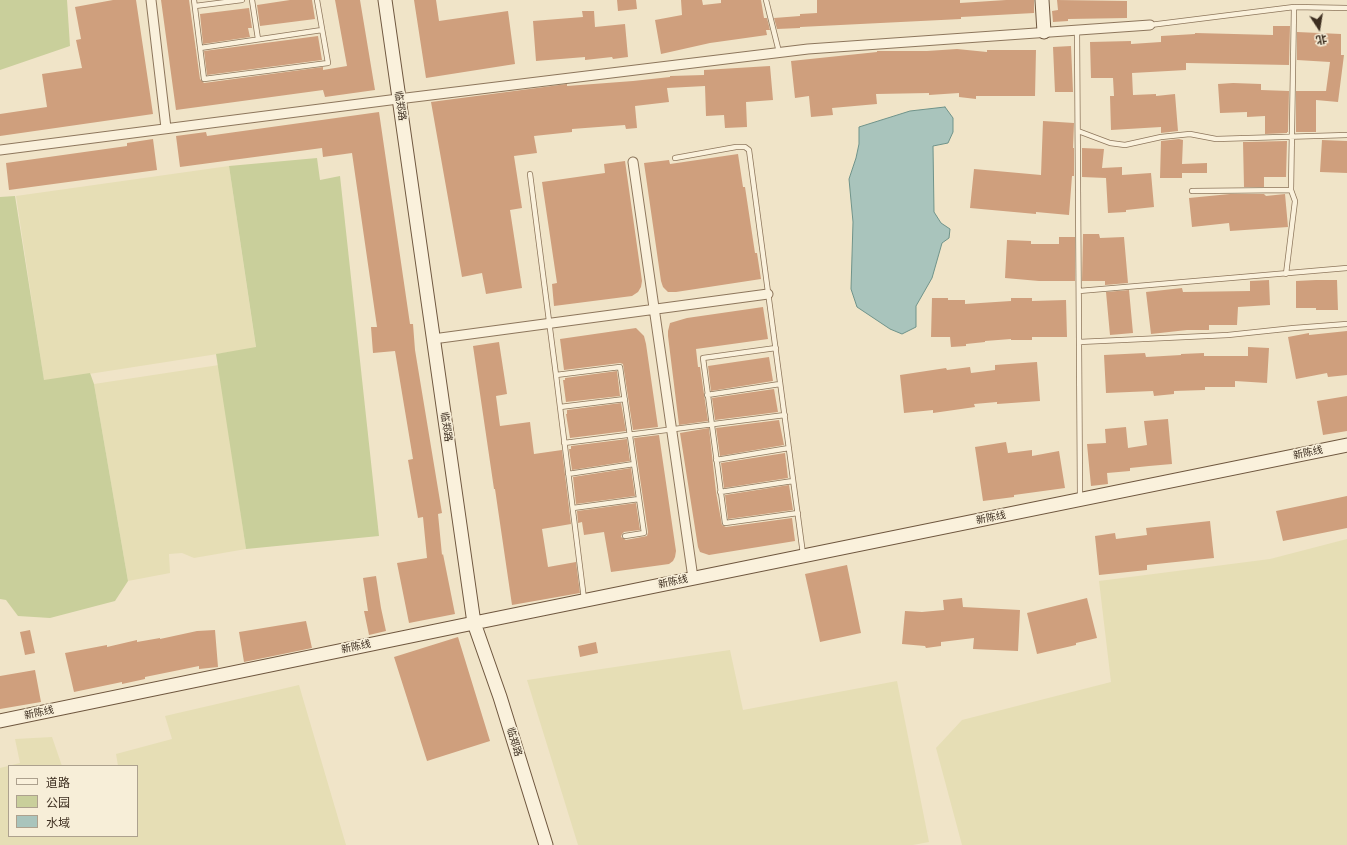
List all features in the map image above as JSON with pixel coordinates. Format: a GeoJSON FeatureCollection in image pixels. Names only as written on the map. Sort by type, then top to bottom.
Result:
{"type":"FeatureCollection","features":[{"type":"Feature","properties":{"kind":"street"},"geometry":{"type":"LineString","coordinates":[[151,0],[166,128]]}},
{"type":"Feature","properties":{"kind":"street","name":"临郑路"},"geometry":{"type":"LineString","coordinates":[[385,0],[474,623],[500,697],[546,845]]}},
{"type":"Feature","properties":{"kind":"street"},"geometry":{"type":"LineString","coordinates":[[1042,0],[1044,32]]}},
{"type":"Feature","properties":{"kind":"street"},"geometry":{"type":"LineString","coordinates":[[0,150],[779,52],[1150,25]]}},
{"type":"Feature","properties":{"kind":"street"},"geometry":{"type":"LineString","coordinates":[[633,162],[693,578]]}},
{"type":"Feature","properties":{"kind":"street"},"geometry":{"type":"LineString","coordinates":[[433,339],[768,294]]}},
{"type":"Feature","properties":{"kind":"street","name":"新陈线"},"geometry":{"type":"LineString","coordinates":[[0,721],[584,600],[1347,445]]}},
{"type":"Feature","properties":{"kind":"lane"},"geometry":{"type":"LineString","coordinates":[[194,0],[204,79],[328,63],[317,0]]}},
{"type":"Feature","properties":{"kind":"lane"},"geometry":{"type":"LineString","coordinates":[[195,6],[242,0]]}},
{"type":"Feature","properties":{"kind":"lane"},"geometry":{"type":"LineString","coordinates":[[252,0],[258,40]]}},
{"type":"Feature","properties":{"kind":"lane"},"geometry":{"type":"LineString","coordinates":[[766,0],[779,52]]}},
{"type":"Feature","properties":{"kind":"lane"},"geometry":{"type":"LineString","coordinates":[[1286,274],[1295,200],[1291,190],[1294,7]]}},
{"type":"Feature","properties":{"kind":"lane"},"geometry":{"type":"LineString","coordinates":[[1150,25],[1294,7],[1347,8]]}},
{"type":"Feature","properties":{"kind":"lane"},"geometry":{"type":"LineString","coordinates":[[200,48],[322,30]]}},
{"type":"Feature","properties":{"kind":"lane"},"geometry":{"type":"LineString","coordinates":[[1077,30],[1080,500]]}},
{"type":"Feature","properties":{"kind":"lane"},"geometry":{"type":"LineString","coordinates":[[1078,131],[1110,143],[1124,145],[1161,137],[1190,134],[1216,139],[1347,135]]}},
{"type":"Feature","properties":{"kind":"lane"},"geometry":{"type":"LineString","coordinates":[[675,158],[736,147],[745,147],[749,150],[804,556]]}},
{"type":"Feature","properties":{"kind":"lane"},"geometry":{"type":"LineString","coordinates":[[530,174],[584,600]]}},
{"type":"Feature","properties":{"kind":"lane"},"geometry":{"type":"LineString","coordinates":[[1192,191],[1291,190]]}},
{"type":"Feature","properties":{"kind":"lane"},"geometry":{"type":"LineString","coordinates":[[1079,291],[1347,268]]}},
{"type":"Feature","properties":{"kind":"lane"},"geometry":{"type":"LineString","coordinates":[[1079,342],[1228,334],[1347,324]]}},
{"type":"Feature","properties":{"kind":"lane"},"geometry":{"type":"LineString","coordinates":[[776,348],[702,358],[725,523],[798,513]]}},
{"type":"Feature","properties":{"kind":"lane"},"geometry":{"type":"LineString","coordinates":[[556,375],[620,367],[644,533],[625,536]]}},
{"type":"Feature","properties":{"kind":"lane"},"geometry":{"type":"LineString","coordinates":[[708,395],[780,384]]}},
{"type":"Feature","properties":{"kind":"lane"},"geometry":{"type":"LineString","coordinates":[[560,408],[625,399]]}},
{"type":"Feature","properties":{"kind":"lane"},"geometry":{"type":"LineString","coordinates":[[564,443],[785,415]]}},
{"type":"Feature","properties":{"kind":"lane"},"geometry":{"type":"LineString","coordinates":[[716,460],[789,448]]}},
{"type":"Feature","properties":{"kind":"lane"},"geometry":{"type":"LineString","coordinates":[[568,474],[634,464]]}},
{"type":"Feature","properties":{"kind":"lane"},"geometry":{"type":"LineString","coordinates":[[720,492],[794,481]]}},
{"type":"Feature","properties":{"kind":"lane"},"geometry":{"type":"LineString","coordinates":[[573,508],[639,499]]}},
{"type":"Feature","properties":{"kind":"shaded area"},"geometry":{"type":"Polygon","coordinates":[[[229,166],[256,348],[44,381],[16,196],[229,166]]]}},
{"type":"Feature","properties":{"kind":"shaded area"},"geometry":{"type":"Polygon","coordinates":[[[219,365],[246,549],[194,558],[182,553],[169,554],[170,573],[128,581],[94,384],[219,365]]]}},
{"type":"Feature","properties":{"kind":"shaded area"},"geometry":{"type":"Polygon","coordinates":[[[1347,539],[1347,845],[962,845],[936,748],[962,720],[1111,682],[1099,581],[1270,559],[1347,539]]]}},
{"type":"Feature","properties":{"kind":"shaded area"},"geometry":{"type":"Polygon","coordinates":[[[730,650],[743,710],[897,681],[929,842],[913,845],[578,845],[527,680],[730,650]]]}},
{"type":"Feature","properties":{"kind":"shaded area"},"geometry":{"type":"Polygon","coordinates":[[[299,685],[346,845],[0,845],[0,768],[8,766],[8,837],[138,837],[138,765],[118,765],[116,754],[172,739],[165,716],[299,685]]]}},
{"type":"Feature","properties":{"kind":"shaded area"},"geometry":{"type":"Polygon","coordinates":[[[52,737],[62,765],[12,765],[20,763],[15,739],[52,737]]]}},
{"type":"Feature","properties":{"kind":"green space"},"geometry":{"type":"Polygon","coordinates":[[[0,0],[67,0],[70,46],[0,70],[0,0]]]}},
{"type":"Feature","properties":{"kind":"green space"},"geometry":{"type":"Polygon","coordinates":[[[317,158],[320,180],[340,176],[379,536],[246,549],[216,354],[256,347],[229,166],[317,158]]]}},
{"type":"Feature","properties":{"kind":"green space"},"geometry":{"type":"Polygon","coordinates":[[[15,196],[44,380],[90,373],[94,384],[128,581],[115,601],[50,618],[18,616],[6,600],[0,599],[0,197],[15,196]]]}},
{"type":"Feature","properties":{"kind":"water"},"geometry":{"type":"Polygon","coordinates":[[[945,107],[953,118],[953,132],[948,143],[933,146],[934,212],[941,223],[950,229],[949,238],[942,243],[932,278],[916,306],[916,327],[902,334],[890,329],[857,307],[851,289],[853,222],[849,179],[859,144],[859,127],[910,111],[945,107]]]}},
{"type":"Feature","properties":{"kind":"building"},"geometry":{"type":"Polygon","coordinates":[[[113,0],[136,0],[153,114],[0,136],[0,114],[47,107],[42,74],[82,68],[76,40],[81,39],[75,7],[113,0]]]}},
{"type":"Feature","properties":{"kind":"building"},"geometry":{"type":"Polygon","coordinates":[[[161,0],[189,0],[200,79],[204,83],[323,67],[323,70],[347,66],[335,0],[360,0],[375,90],[325,97],[323,90],[176,110],[161,0]]]}},
{"type":"Feature","properties":{"kind":"building"},"geometry":{"type":"Polygon","coordinates":[[[290,0],[312,0],[315,19],[260,26],[257,5],[290,0]]]}},
{"type":"Feature","properties":{"kind":"building"},"geometry":{"type":"Polygon","coordinates":[[[414,0],[436,0],[439,21],[508,11],[515,64],[426,78],[414,0]]]}},
{"type":"Feature","properties":{"kind":"building"},"geometry":{"type":"Polygon","coordinates":[[[617,0],[636,0],[637,9],[618,11],[617,0]]]}},
{"type":"Feature","properties":{"kind":"building"},"geometry":{"type":"Polygon","coordinates":[[[681,0],[702,0],[703,5],[721,3],[721,0],[761,0],[764,18],[767,18],[770,30],[766,30],[767,35],[710,43],[661,54],[655,20],[682,15],[681,0]]]}},
{"type":"Feature","properties":{"kind":"building"},"geometry":{"type":"Polygon","coordinates":[[[817,0],[960,0],[960,3],[1034,0],[1034,13],[961,17],[961,19],[777,29],[774,18],[817,13],[817,0]]]}},
{"type":"Feature","properties":{"kind":"building"},"geometry":{"type":"Polygon","coordinates":[[[1057,0],[1127,1],[1127,18],[1068,19],[1068,21],[1053,22],[1052,11],[1058,10],[1057,0]]]}},
{"type":"Feature","properties":{"kind":"building"},"geometry":{"type":"Polygon","coordinates":[[[249,8],[252,28],[248,28],[250,37],[203,44],[200,14],[249,8]]]}},
{"type":"Feature","properties":{"kind":"building"},"geometry":{"type":"Polygon","coordinates":[[[582,11],[594,11],[595,27],[625,24],[628,57],[585,60],[585,57],[536,61],[533,21],[583,17],[582,11]]]}},
{"type":"Feature","properties":{"kind":"building"},"geometry":{"type":"Polygon","coordinates":[[[1273,26],[1290,26],[1289,65],[1186,63],[1186,70],[1132,73],[1133,95],[1156,94],[1156,96],[1175,94],[1178,131],[1161,133],[1161,127],[1111,130],[1110,96],[1114,96],[1113,78],[1091,78],[1090,42],[1131,41],[1131,44],[1161,42],[1161,36],[1195,33],[1273,35],[1273,26]]]}},
{"type":"Feature","properties":{"kind":"building"},"geometry":{"type":"Polygon","coordinates":[[[1297,32],[1341,34],[1341,55],[1344,55],[1338,102],[1316,100],[1316,132],[1296,132],[1296,91],[1326,91],[1330,62],[1297,60],[1297,32]]]}},
{"type":"Feature","properties":{"kind":"building"},"geometry":{"type":"Polygon","coordinates":[[[318,36],[322,60],[207,75],[204,51],[318,36]]]}},
{"type":"Feature","properties":{"kind":"building"},"geometry":{"type":"Polygon","coordinates":[[[1071,46],[1073,92],[1055,92],[1053,47],[1071,46]]]}},
{"type":"Feature","properties":{"kind":"building"},"geometry":{"type":"Polygon","coordinates":[[[957,49],[987,52],[987,50],[1036,50],[1035,96],[976,96],[976,99],[959,97],[959,93],[929,95],[929,93],[876,94],[877,104],[832,108],[833,115],[811,117],[809,96],[795,98],[791,61],[877,51],[927,51],[957,49]]]}},
{"type":"Feature","properties":{"kind":"building"},"geometry":{"type":"Polygon","coordinates":[[[770,66],[773,100],[746,102],[747,127],[725,128],[724,115],[706,116],[705,86],[667,88],[669,102],[635,106],[637,128],[626,129],[625,125],[572,129],[572,132],[534,136],[537,153],[514,156],[522,208],[510,210],[522,288],[486,294],[482,273],[462,277],[431,102],[567,84],[567,86],[633,81],[670,76],[704,75],[704,70],[770,66]]]}},
{"type":"Feature","properties":{"kind":"building"},"geometry":{"type":"Polygon","coordinates":[[[1218,84],[1261,84],[1261,90],[1289,91],[1288,132],[1265,134],[1265,116],[1247,117],[1247,112],[1220,113],[1218,84]]]}},
{"type":"Feature","properties":{"kind":"building"},"geometry":{"type":"Polygon","coordinates":[[[379,112],[410,324],[413,324],[415,350],[442,513],[438,514],[442,555],[443,554],[455,614],[409,623],[397,563],[427,558],[423,517],[418,518],[408,460],[413,459],[395,351],[373,353],[371,327],[377,327],[352,153],[323,157],[322,148],[180,167],[176,136],[206,132],[207,136],[379,112]]]}},
{"type":"Feature","properties":{"kind":"building"},"geometry":{"type":"Polygon","coordinates":[[[1043,121],[1074,123],[1074,176],[1072,176],[1069,215],[1036,212],[1036,214],[970,208],[974,169],[1041,175],[1043,121]]]}},
{"type":"Feature","properties":{"kind":"building"},"geometry":{"type":"Polygon","coordinates":[[[153,139],[157,170],[9,190],[6,163],[127,146],[127,143],[153,139]]]}},
{"type":"Feature","properties":{"kind":"building"},"geometry":{"type":"Polygon","coordinates":[[[1183,140],[1182,164],[1207,163],[1207,173],[1182,173],[1182,178],[1160,178],[1161,141],[1183,140]]]}},
{"type":"Feature","properties":{"kind":"building"},"geometry":{"type":"Polygon","coordinates":[[[1322,140],[1347,141],[1347,173],[1320,172],[1322,140]]]}},
{"type":"Feature","properties":{"kind":"building"},"geometry":{"type":"Polygon","coordinates":[[[1287,141],[1286,177],[1264,177],[1264,187],[1244,187],[1243,142],[1287,141]]]}},
{"type":"Feature","properties":{"kind":"building"},"geometry":{"type":"Polygon","coordinates":[[[1082,148],[1104,149],[1102,168],[1122,167],[1122,175],[1151,173],[1154,207],[1126,210],[1126,212],[1108,213],[1106,178],[1082,177],[1082,148]]]}},
{"type":"Feature","properties":{"kind":"building"},"geometry":{"type":"Polygon","coordinates":[[[738,154],[761,279],[668,292],[663,287],[661,281],[644,163],[669,160],[670,164],[738,154]]]}},
{"type":"Feature","properties":{"kind":"building"},"geometry":{"type":"Polygon","coordinates":[[[625,161],[642,281],[641,287],[638,292],[632,296],[554,306],[552,284],[557,283],[542,182],[605,173],[604,164],[625,161]]]}},
{"type":"Feature","properties":{"kind":"building"},"geometry":{"type":"Polygon","coordinates":[[[1230,194],[1264,194],[1266,196],[1285,194],[1288,227],[1230,231],[1229,223],[1192,227],[1189,198],[1230,194]]]}},
{"type":"Feature","properties":{"kind":"building"},"geometry":{"type":"Polygon","coordinates":[[[1083,234],[1099,234],[1100,238],[1124,237],[1128,283],[1105,285],[1105,281],[1082,281],[1083,234]]]}},
{"type":"Feature","properties":{"kind":"building"},"geometry":{"type":"Polygon","coordinates":[[[1059,237],[1075,237],[1075,281],[1039,281],[1005,278],[1007,240],[1031,241],[1031,244],[1059,244],[1059,237]]]}},
{"type":"Feature","properties":{"kind":"building"},"geometry":{"type":"Polygon","coordinates":[[[1269,280],[1270,305],[1238,307],[1237,325],[1209,325],[1209,330],[1187,330],[1151,334],[1146,292],[1182,288],[1183,292],[1250,291],[1250,281],[1269,280]]]}},
{"type":"Feature","properties":{"kind":"building"},"geometry":{"type":"Polygon","coordinates":[[[1337,280],[1338,310],[1296,308],[1296,281],[1337,280]]]}},
{"type":"Feature","properties":{"kind":"building"},"geometry":{"type":"Polygon","coordinates":[[[1129,290],[1133,333],[1110,335],[1106,292],[1129,290]]]}},
{"type":"Feature","properties":{"kind":"building"},"geometry":{"type":"Polygon","coordinates":[[[932,298],[965,300],[965,304],[1011,301],[1011,298],[1032,298],[1032,301],[1066,300],[1067,337],[1032,337],[1032,340],[1011,339],[985,341],[966,344],[966,346],[951,347],[950,337],[931,337],[932,298]]]}},
{"type":"Feature","properties":{"kind":"building"},"geometry":{"type":"Polygon","coordinates":[[[763,307],[768,339],[696,349],[708,421],[679,425],[668,336],[670,323],[687,318],[763,307]]]}},
{"type":"Feature","properties":{"kind":"building"},"geometry":{"type":"Polygon","coordinates":[[[636,328],[644,336],[646,344],[658,427],[633,430],[623,364],[620,363],[564,370],[560,339],[636,328]]]}},
{"type":"Feature","properties":{"kind":"building"},"geometry":{"type":"Polygon","coordinates":[[[1347,331],[1347,375],[1328,377],[1327,373],[1296,379],[1288,337],[1309,333],[1309,335],[1347,331]]]}},
{"type":"Feature","properties":{"kind":"building"},"geometry":{"type":"Polygon","coordinates":[[[499,342],[507,394],[496,396],[500,426],[530,422],[534,454],[562,450],[571,524],[542,529],[548,567],[576,562],[580,593],[512,605],[473,346],[499,342]]]}},
{"type":"Feature","properties":{"kind":"building"},"geometry":{"type":"Polygon","coordinates":[[[1248,347],[1269,348],[1267,383],[1235,381],[1235,387],[1205,387],[1205,390],[1174,391],[1174,394],[1154,396],[1153,391],[1106,393],[1104,355],[1145,353],[1146,357],[1204,353],[1204,356],[1248,356],[1248,347]]]}},
{"type":"Feature","properties":{"kind":"building"},"geometry":{"type":"Polygon","coordinates":[[[769,357],[773,381],[711,391],[708,366],[769,357]]]}},
{"type":"Feature","properties":{"kind":"building"},"geometry":{"type":"Polygon","coordinates":[[[1037,362],[1040,401],[974,404],[975,407],[933,413],[933,410],[904,413],[900,375],[946,368],[947,370],[970,367],[971,373],[995,370],[995,365],[1037,362]]]}},
{"type":"Feature","properties":{"kind":"building"},"geometry":{"type":"Polygon","coordinates":[[[617,371],[620,396],[566,402],[563,380],[565,380],[565,378],[617,371]]]}},
{"type":"Feature","properties":{"kind":"building"},"geometry":{"type":"Polygon","coordinates":[[[774,389],[778,412],[715,420],[712,398],[774,389]]]}},
{"type":"Feature","properties":{"kind":"building"},"geometry":{"type":"Polygon","coordinates":[[[1347,396],[1347,431],[1323,435],[1317,401],[1347,396]]]}},
{"type":"Feature","properties":{"kind":"building"},"geometry":{"type":"Polygon","coordinates":[[[621,403],[626,431],[570,438],[566,414],[567,410],[621,403]]]}},
{"type":"Feature","properties":{"kind":"building"},"geometry":{"type":"Polygon","coordinates":[[[1168,419],[1172,464],[1130,468],[1130,471],[1107,473],[1108,484],[1091,486],[1087,444],[1106,443],[1105,429],[1126,427],[1128,448],[1147,445],[1144,421],[1168,419]]]}},
{"type":"Feature","properties":{"kind":"building"},"geometry":{"type":"Polygon","coordinates":[[[779,420],[784,445],[720,456],[716,428],[779,420]]]}},
{"type":"Feature","properties":{"kind":"building"},"geometry":{"type":"Polygon","coordinates":[[[709,428],[716,492],[722,525],[726,527],[792,518],[795,541],[709,555],[700,552],[680,433],[709,428]]]}},
{"type":"Feature","properties":{"kind":"building"},"geometry":{"type":"Polygon","coordinates":[[[659,435],[676,551],[675,557],[669,564],[611,572],[604,532],[584,535],[582,522],[578,523],[577,511],[636,503],[640,530],[624,532],[621,537],[626,540],[647,536],[648,532],[634,438],[659,435]]]}},
{"type":"Feature","properties":{"kind":"building"},"geometry":{"type":"Polygon","coordinates":[[[627,439],[630,461],[572,470],[569,449],[571,449],[571,446],[627,439]]]}},
{"type":"Feature","properties":{"kind":"building"},"geometry":{"type":"Polygon","coordinates":[[[1006,442],[1008,453],[1032,450],[1032,456],[1059,451],[1065,488],[983,501],[975,447],[1006,442]]]}},
{"type":"Feature","properties":{"kind":"building"},"geometry":{"type":"Polygon","coordinates":[[[785,453],[788,478],[724,488],[721,463],[785,453]]]}},
{"type":"Feature","properties":{"kind":"building"},"geometry":{"type":"Polygon","coordinates":[[[631,468],[635,496],[576,504],[573,477],[631,468]]]}},
{"type":"Feature","properties":{"kind":"building"},"geometry":{"type":"Polygon","coordinates":[[[789,485],[793,510],[728,519],[725,495],[789,485]]]}},
{"type":"Feature","properties":{"kind":"building"},"geometry":{"type":"Polygon","coordinates":[[[1347,496],[1347,528],[1283,541],[1276,511],[1347,496]]]}},
{"type":"Feature","properties":{"kind":"building"},"geometry":{"type":"Polygon","coordinates":[[[1210,521],[1214,558],[1147,565],[1147,570],[1099,575],[1095,536],[1115,533],[1116,539],[1147,535],[1146,528],[1210,521]]]}},
{"type":"Feature","properties":{"kind":"building"},"geometry":{"type":"Polygon","coordinates":[[[847,565],[861,633],[820,642],[805,574],[847,565]]]}},
{"type":"Feature","properties":{"kind":"building"},"geometry":{"type":"Polygon","coordinates":[[[376,576],[386,631],[369,635],[364,611],[368,611],[363,578],[376,576]]]}},
{"type":"Feature","properties":{"kind":"building"},"geometry":{"type":"Polygon","coordinates":[[[962,598],[963,607],[1020,610],[1018,651],[973,649],[974,638],[941,642],[941,646],[926,648],[925,646],[902,644],[905,611],[922,612],[944,610],[943,600],[962,598]]]}},
{"type":"Feature","properties":{"kind":"building"},"geometry":{"type":"Polygon","coordinates":[[[1087,598],[1097,638],[1076,643],[1076,645],[1037,654],[1027,613],[1087,598]]]}},
{"type":"Feature","properties":{"kind":"building"},"geometry":{"type":"Polygon","coordinates":[[[306,621],[312,648],[244,662],[239,632],[306,621]]]}},
{"type":"Feature","properties":{"kind":"building"},"geometry":{"type":"Polygon","coordinates":[[[30,630],[35,653],[25,655],[20,632],[30,630]]]}},
{"type":"Feature","properties":{"kind":"building"},"geometry":{"type":"Polygon","coordinates":[[[215,630],[218,667],[199,669],[199,666],[145,677],[145,679],[122,684],[122,682],[74,692],[65,653],[107,645],[107,647],[137,640],[137,642],[197,631],[215,630]]]}},
{"type":"Feature","properties":{"kind":"building"},"geometry":{"type":"Polygon","coordinates":[[[458,637],[490,741],[427,761],[394,657],[458,637]]]}},
{"type":"Feature","properties":{"kind":"building"},"geometry":{"type":"Polygon","coordinates":[[[596,642],[598,653],[580,657],[578,646],[596,642]]]}},
{"type":"Feature","properties":{"kind":"building"},"geometry":{"type":"Polygon","coordinates":[[[35,670],[41,702],[0,709],[0,676],[35,670]]]}}]}
